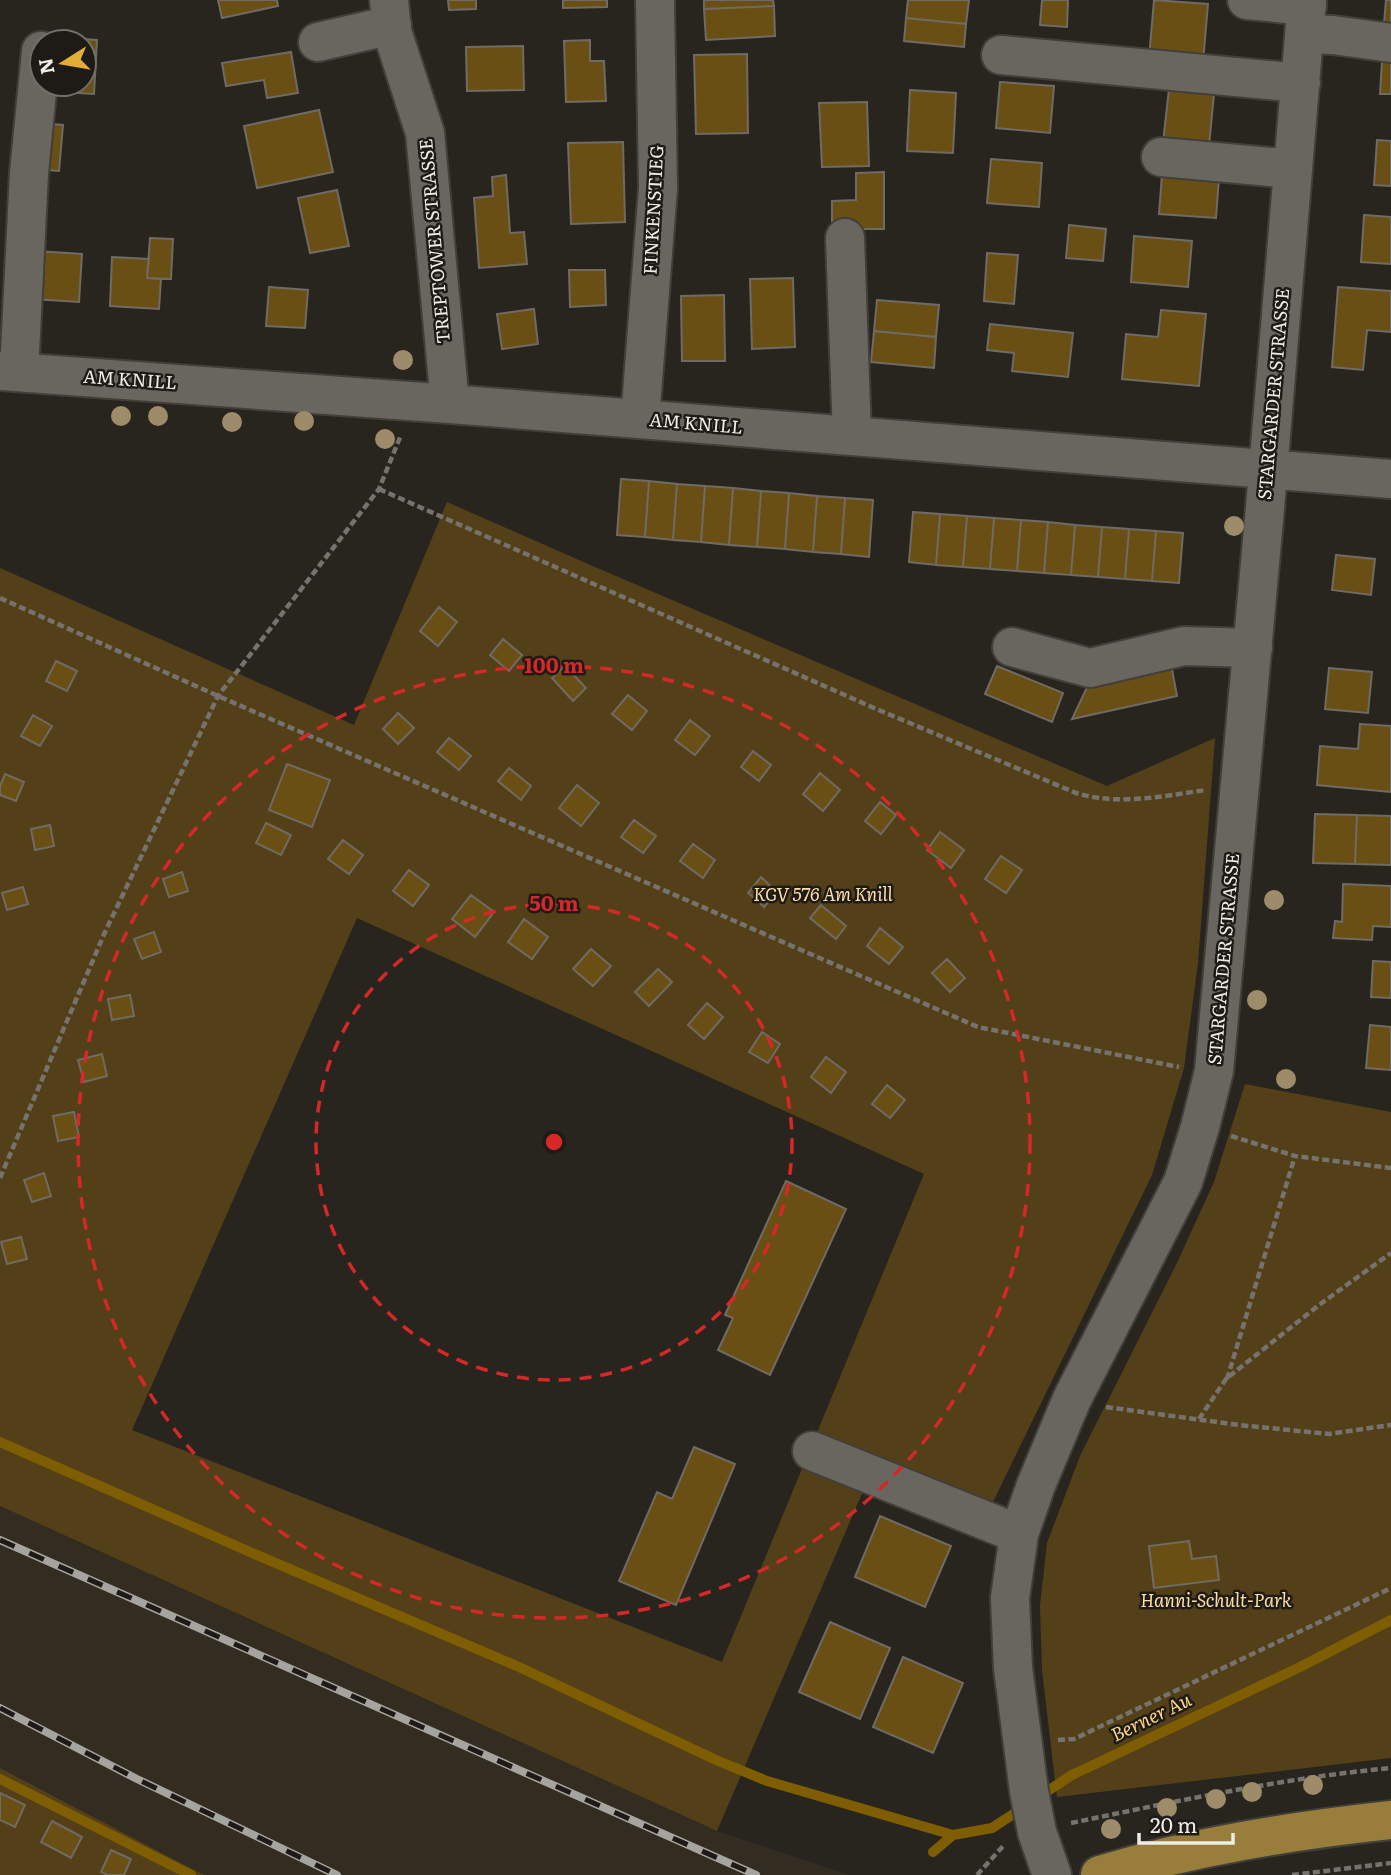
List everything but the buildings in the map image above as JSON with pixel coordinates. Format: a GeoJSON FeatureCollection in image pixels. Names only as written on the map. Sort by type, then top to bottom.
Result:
{"type":"FeatureCollection","features":[{"type":"Feature","properties":{"kind":"main road"},"geometry":{"type":"LineString","coordinates":[[1100,1875],[1241,1840],[1391,1820]]}},
{"type":"Feature","properties":{"kind":"street","name":"FINKENSTIEG"},"geometry":{"type":"LineString","coordinates":[[640,419],[658,188],[655,0]]}},
{"type":"Feature","properties":{"kind":"street"},"geometry":{"type":"LineString","coordinates":[[1248,0],[1306,13],[1334,35],[1391,43]]}},
{"type":"Feature","properties":{"kind":"street"},"geometry":{"type":"LineString","coordinates":[[318,42],[390,13]]}},
{"type":"Feature","properties":{"kind":"street","name":"TREPTOWER STRASSE"},"geometry":{"type":"LineString","coordinates":[[390,13],[425,133],[450,404]]}},
{"type":"Feature","properties":{"kind":"street","name":"STARGARDER STRASSE"},"geometry":{"type":"LineString","coordinates":[[1052,1875],[1045,1820],[1013,1668],[1010,1598],[1019,1534],[1036,1485],[1072,1399],[1183,1182],[1214,1071],[1253,648],[1306,13]]}},
{"type":"Feature","properties":{"kind":"street"},"geometry":{"type":"LineString","coordinates":[[1001,55],[1301,83]]}},
{"type":"Feature","properties":{"kind":"street"},"geometry":{"type":"LineString","coordinates":[[10,371],[36,98]]}},
{"type":"Feature","properties":{"kind":"street"},"geometry":{"type":"LineString","coordinates":[[1161,157],[1293,169]]}},
{"type":"Feature","properties":{"kind":"street"},"geometry":{"type":"LineString","coordinates":[[845,238],[852,436]]}},
{"type":"Feature","properties":{"kind":"street","name":"AM KNILL"},"geometry":{"type":"LineString","coordinates":[[10,371],[1391,479]]}},
{"type":"Feature","properties":{"kind":"street"},"geometry":{"type":"LineString","coordinates":[[1012,648],[1090,668],[1184,646],[1253,648]]}},
{"type":"Feature","properties":{"kind":"street"},"geometry":{"type":"LineString","coordinates":[[813,1451],[1019,1534]]}},
{"type":"Feature","properties":{"kind":"path"},"geometry":{"type":"LineString","coordinates":[[0,1178],[105,932],[218,696],[379,489],[405,424],[411,401]]}},
{"type":"Feature","properties":{"kind":"path"},"geometry":{"type":"LineString","coordinates":[[379,489],[874,708],[1076,793],[1092,798],[1128,801],[1218,788]]}},
{"type":"Feature","properties":{"kind":"path"},"geometry":{"type":"LineString","coordinates":[[0,598],[218,696],[978,1027],[1192,1069]]}},
{"type":"Feature","properties":{"kind":"path"},"geometry":{"type":"LineString","coordinates":[[1200,1127],[1295,1156],[1391,1168]]}},
{"type":"Feature","properties":{"kind":"path"},"geometry":{"type":"LineString","coordinates":[[1199,1419],[1226,1379],[1295,1156]]}},
{"type":"Feature","properties":{"kind":"path"},"geometry":{"type":"LineString","coordinates":[[1226,1379],[1391,1253]]}},
{"type":"Feature","properties":{"kind":"path"},"geometry":{"type":"LineString","coordinates":[[1098,1406],[1329,1434],[1391,1425]]}},
{"type":"Feature","properties":{"kind":"path"},"geometry":{"type":"LineString","coordinates":[[1052,1740],[1074,1739],[1391,1588]]}},
{"type":"Feature","properties":{"kind":"path"},"geometry":{"type":"LineString","coordinates":[[977,1875],[1045,1820],[1330,1773],[1391,1768]]}},
{"type":"Feature","properties":{"kind":"path"},"geometry":{"type":"LineString","coordinates":[[1292,1875],[1391,1863]]}},
{"type":"Feature","properties":{"kind":"shaded area"},"geometry":{"type":"Polygon","coordinates":[[[0,1506],[717,1831],[849,1875],[204,1875],[0,1768],[0,1506]]]}},
{"type":"Feature","properties":{"kind":"green space","name":"KGV 576 Am Knill"},"geometry":{"type":"Polygon","coordinates":[[[447,502],[1107,786],[1215,738],[1198,963],[1184,1068],[1152,1175],[991,1506],[876,1461],[717,1831],[0,1506],[0,568],[354,725],[447,502]],[[357,918],[132,1430],[722,1662],[924,1174],[357,918]]]}},
{"type":"Feature","properties":{"kind":"green space","name":"Hanni-Schult-Park"},"geometry":{"type":"Polygon","coordinates":[[[1245,1084],[1391,1112],[1391,1758],[1057,1797],[1042,1670],[1040,1605],[1047,1543],[1080,1456],[1176,1265],[1214,1182],[1245,1084]]]}},
{"type":"Feature","properties":{"kind":"green space"},"geometry":{"type":"Polygon","coordinates":[[[0,1768],[204,1875],[0,1875],[0,1768]]]}},
{"type":"Feature","properties":{"kind":"waterway"},"geometry":{"type":"LineString","coordinates":[[0,1442],[519,1667],[716,1760],[767,1781],[953,1835]]}},
{"type":"Feature","properties":{"kind":"waterway","name":"Berner Au"},"geometry":{"type":"LineString","coordinates":[[1040,1796],[1072,1775],[1300,1667],[1391,1620]]}},
{"type":"Feature","properties":{"kind":"waterway"},"geometry":{"type":"LineString","coordinates":[[0,1779],[191,1875]]}},
{"type":"Feature","properties":{"kind":"waterway","name":"Berner Au"},"geometry":{"type":"LineString","coordinates":[[933,1852],[953,1835],[992,1828],[1024,1807]]}},
{"type":"Feature","properties":{"kind":"railway"},"geometry":{"type":"LineString","coordinates":[[0,1540],[756,1875]]}},
{"type":"Feature","properties":{"kind":"railway"},"geometry":{"type":"LineString","coordinates":[[0,1708],[137,1779],[337,1875]]}}]}
